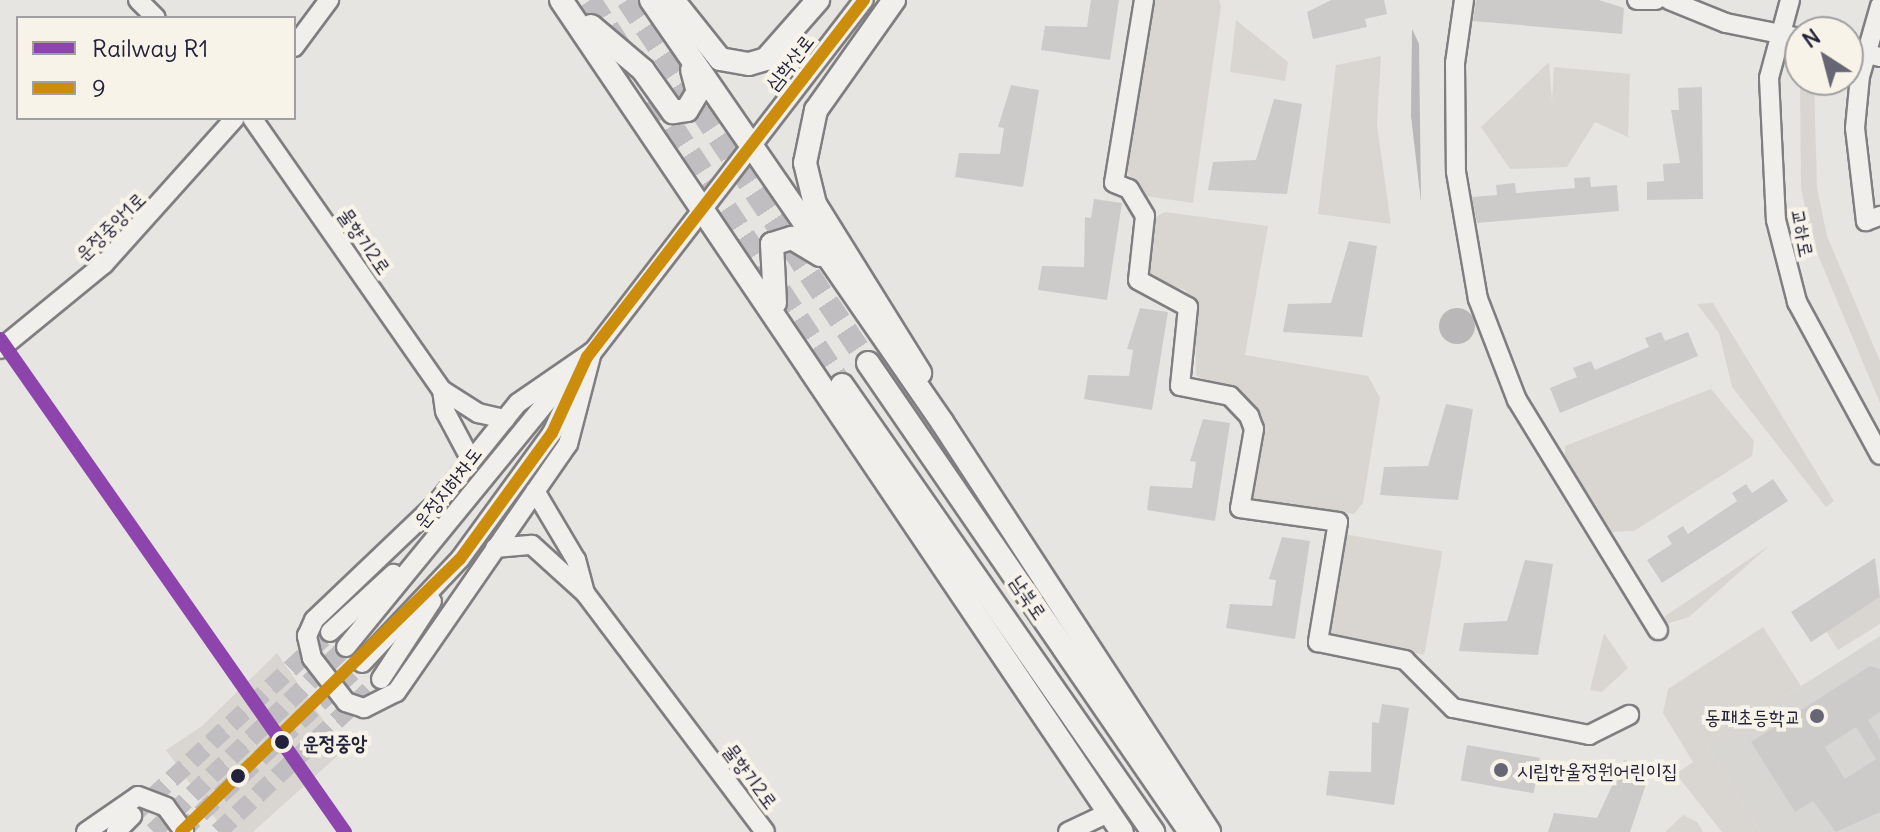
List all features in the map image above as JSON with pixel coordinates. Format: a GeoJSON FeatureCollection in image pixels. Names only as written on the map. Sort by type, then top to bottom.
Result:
{"type":"FeatureCollection","features":[{"type":"Feature","properties":{"kind":"main road"},"geometry":{"type":"LineString","coordinates":[[562,0],[643,70],[673,112],[687,110],[698,92],[689,59]]}},
{"type":"Feature","properties":{"kind":"main road"},"geometry":{"type":"LineString","coordinates":[[562,0],[781,318],[1122,832]]}},
{"type":"Feature","properties":{"kind":"main road"},"geometry":{"type":"LineString","coordinates":[[651,0],[750,150],[942,422],[1209,832]]}},
{"type":"Feature","properties":{"kind":"main road"},"geometry":{"type":"LineString","coordinates":[[673,0],[720,59],[749,64],[766,59],[818,0]]}},
{"type":"Feature","properties":{"kind":"main road"},"geometry":{"type":"LineString","coordinates":[[894,0],[816,110],[805,163],[815,204],[904,338],[942,422]]}},
{"type":"Feature","properties":{"kind":"main road"},"geometry":{"type":"LineString","coordinates":[[781,318],[769,286],[772,244],[792,238],[827,260]]}},
{"type":"Feature","properties":{"kind":"main road","name":"남북로"},"geometry":{"type":"LineString","coordinates":[[868,363],[1190,832]]}},
{"type":"Feature","properties":{"kind":"main road","name":"남북로"},"geometry":{"type":"LineString","coordinates":[[842,385],[1153,832]]}},
{"type":"Feature","properties":{"kind":"street"},"geometry":{"type":"LineString","coordinates":[[138,0],[154,16]]}},
{"type":"Feature","properties":{"kind":"street"},"geometry":{"type":"LineString","coordinates":[[296,44],[329,0]]}},
{"type":"Feature","properties":{"kind":"street","name":"심학산로"},"geometry":{"type":"LineString","coordinates":[[589,354],[705,209],[864,0]]}},
{"type":"Feature","properties":{"kind":"street"},"geometry":{"type":"LineString","coordinates":[[1144,0],[1114,183],[1129,189],[1145,216],[1138,280],[1188,307],[1180,386],[1230,396],[1249,416],[1254,429],[1240,508],[1338,522],[1318,642],[1405,660],[1453,708],[1589,735],[1629,715]]}},
{"type":"Feature","properties":{"kind":"street"},"geometry":{"type":"LineString","coordinates":[[1464,0],[1454,110],[1464,246],[1502,363],[1543,446],[1658,630]]}},
{"type":"Feature","properties":{"kind":"street"},"geometry":{"type":"LineString","coordinates":[[1669,0],[1700,6],[1784,34]]}},
{"type":"Feature","properties":{"kind":"street","name":"교하로"},"geometry":{"type":"LineString","coordinates":[[1790,0],[1779,33],[1768,126],[1786,265],[1814,341],[1880,455]]}},
{"type":"Feature","properties":{"kind":"street"},"geometry":{"type":"LineString","coordinates":[[1864,53],[1880,6]]}},
{"type":"Feature","properties":{"kind":"street"},"geometry":{"type":"LineString","coordinates":[[1861,96],[1856,178],[1866,221],[1880,216]]}},
{"type":"Feature","properties":{"kind":"street","name":"운정중앙1로"},"geometry":{"type":"LineString","coordinates":[[0,349],[126,242],[233,120]]}},
{"type":"Feature","properties":{"kind":"street","name":"물향기2로"},"geometry":{"type":"LineString","coordinates":[[253,120],[442,390]]}},
{"type":"Feature","properties":{"kind":"street"},"geometry":{"type":"LineString","coordinates":[[589,354],[568,444],[396,692],[364,708],[346,702],[312,658],[314,620],[428,513],[505,419],[589,354]]}},
{"type":"Feature","properties":{"kind":"street"},"geometry":{"type":"LineString","coordinates":[[381,679],[460,559],[552,433],[589,354]]}},
{"type":"Feature","properties":{"kind":"street","name":"운정지하차도"},"geometry":{"type":"LineString","coordinates":[[346,647],[531,414],[589,354]]}},
{"type":"Feature","properties":{"kind":"street"},"geometry":{"type":"LineString","coordinates":[[442,390],[478,413],[505,419]]}},
{"type":"Feature","properties":{"kind":"street"},"geometry":{"type":"LineString","coordinates":[[442,390],[445,411],[471,460]]}},
{"type":"Feature","properties":{"kind":"street"},"geometry":{"type":"LineString","coordinates":[[535,491],[576,560],[585,593]]}},
{"type":"Feature","properties":{"kind":"street"},"geometry":{"type":"LineString","coordinates":[[330,632],[440,532]]}},
{"type":"Feature","properties":{"kind":"street"},"geometry":{"type":"LineString","coordinates":[[495,548],[532,545],[585,593]]}},
{"type":"Feature","properties":{"kind":"street"},"geometry":{"type":"LineString","coordinates":[[362,663],[460,559]]}},
{"type":"Feature","properties":{"kind":"street","name":"물향기2로"},"geometry":{"type":"LineString","coordinates":[[585,593],[765,832]]}},
{"type":"Feature","properties":{"kind":"street"},"geometry":{"type":"LineString","coordinates":[[86,832],[138,796],[166,807],[184,832]]}},
{"type":"Feature","properties":{"kind":"street"},"geometry":{"type":"LineString","coordinates":[[1068,832],[1108,813]]}},
{"type":"Feature","properties":{"kind":"street"},"geometry":{"type":"LineString","coordinates":[[116,832],[132,816]]}},
{"type":"Feature","properties":{"kind":"shaded area"},"geometry":{"type":"Polygon","coordinates":[[[1154,0],[1219,0],[1221,7],[1193,203],[1146,196],[1126,172],[1154,0]]]}},
{"type":"Feature","properties":{"kind":"shaded area"},"geometry":{"type":"Polygon","coordinates":[[[1236,20],[1288,62],[1285,81],[1230,72],[1236,20]]]}},
{"type":"Feature","properties":{"kind":"shaded area"},"geometry":{"type":"Polygon","coordinates":[[[1412,29],[1419,44],[1421,202],[1411,116],[1412,29]]]}},
{"type":"Feature","properties":{"kind":"shaded area"},"geometry":{"type":"Polygon","coordinates":[[[1381,56],[1377,125],[1391,224],[1318,214],[1336,65],[1381,56]]]}},
{"type":"Feature","properties":{"kind":"shaded area"},"geometry":{"type":"Polygon","coordinates":[[[1549,62],[1552,101],[1554,67],[1630,74],[1628,137],[1595,122],[1567,167],[1510,169],[1481,127],[1549,62]]]}},
{"type":"Feature","properties":{"kind":"shaded area"},"geometry":{"type":"Polygon","coordinates":[[[1800,96],[1814,96],[1817,188],[1827,236],[1880,361],[1880,403],[1812,241],[1801,188],[1800,96]]]}},
{"type":"Feature","properties":{"kind":"shaded area"},"geometry":{"type":"Polygon","coordinates":[[[1165,212],[1268,226],[1245,355],[1368,376],[1380,398],[1363,503],[1354,514],[1252,499],[1263,423],[1241,393],[1196,376],[1195,303],[1185,290],[1148,278],[1154,218],[1165,212]]]}},
{"type":"Feature","properties":{"kind":"shaded area"},"geometry":{"type":"Polygon","coordinates":[[[1713,303],[1834,501],[1826,507],[1732,387],[1719,333],[1697,304],[1713,303]]]}},
{"type":"Feature","properties":{"kind":"shaded area"},"geometry":{"type":"Polygon","coordinates":[[[1457,308],[1470,313],[1475,326],[1470,339],[1457,344],[1444,339],[1439,326],[1444,313],[1457,308]]]}},
{"type":"Feature","properties":{"kind":"shaded area"},"geometry":{"type":"Polygon","coordinates":[[[1711,389],[1754,441],[1752,456],[1634,531],[1612,532],[1565,462],[1565,446],[1711,389]]]}},
{"type":"Feature","properties":{"kind":"shaded area"},"geometry":{"type":"Polygon","coordinates":[[[1344,534],[1442,551],[1424,655],[1326,637],[1344,534]]]}},
{"type":"Feature","properties":{"kind":"shaded area"},"geometry":{"type":"Polygon","coordinates":[[[1770,545],[1689,617],[1666,624],[1661,619],[1770,545]]]}},
{"type":"Feature","properties":{"kind":"shaded area"},"geometry":{"type":"Polygon","coordinates":[[[1880,597],[1880,624],[1838,650],[1826,631],[1880,597]]]}},
{"type":"Feature","properties":{"kind":"shaded area"},"geometry":{"type":"Polygon","coordinates":[[[1763,627],[1801,686],[1707,746],[1760,832],[1722,832],[1676,774],[1693,762],[1663,713],[1668,689],[1763,627]]]}},
{"type":"Feature","properties":{"kind":"shaded area"},"geometry":{"type":"Polygon","coordinates":[[[1604,633],[1628,668],[1602,692],[1590,690],[1604,633]]]}},
{"type":"Feature","properties":{"kind":"shaded area","name":"동패초등학교"},"geometry":{"type":"Polygon","coordinates":[[[1880,636],[1880,832],[1760,832],[1707,746],[1880,636]]]}},
{"type":"Feature","properties":{"kind":"shaded area"},"geometry":{"type":"Polygon","coordinates":[[[277,653],[344,750],[253,832],[225,832],[166,750],[202,726],[277,653]]]}},
{"type":"Feature","properties":{"kind":"shaded area"},"geometry":{"type":"Polygon","coordinates":[[[1683,815],[1697,822],[1703,832],[1665,832],[1683,815]]]}},
{"type":"Feature","properties":{"kind":"building"},"geometry":{"type":"Polygon","coordinates":[[[1091,0],[1119,0],[1110,60],[1041,50],[1045,26],[1087,27],[1091,0]]]}},
{"type":"Feature","properties":{"kind":"building"},"geometry":{"type":"Polygon","coordinates":[[[1331,0],[1384,0],[1387,14],[1365,19],[1367,27],[1313,39],[1307,12],[1331,0]]]}},
{"type":"Feature","properties":{"kind":"building"},"geometry":{"type":"Polygon","coordinates":[[[1476,0],[1599,0],[1624,8],[1622,34],[1473,21],[1476,0]]]}},
{"type":"Feature","properties":{"kind":"building"},"geometry":{"type":"Polygon","coordinates":[[[1011,85],[1039,90],[1023,187],[955,177],[959,153],[1000,154],[1004,128],[998,127],[1011,85]]]}},
{"type":"Feature","properties":{"kind":"building"},"geometry":{"type":"Polygon","coordinates":[[[1702,87],[1703,199],[1647,200],[1647,182],[1664,181],[1663,164],[1680,163],[1671,110],[1679,110],[1678,88],[1702,87]]]}},
{"type":"Feature","properties":{"kind":"building"},"geometry":{"type":"Polygon","coordinates":[[[1274,99],[1302,104],[1287,194],[1208,190],[1213,162],[1256,160],[1274,99]]]}},
{"type":"Feature","properties":{"kind":"building"},"geometry":{"type":"Polygon","coordinates":[[[1590,177],[1591,187],[1617,185],[1619,211],[1477,223],[1472,197],[1497,195],[1496,185],[1515,183],[1516,193],[1575,188],[1574,178],[1590,177]]]}},
{"type":"Feature","properties":{"kind":"building"},"geometry":{"type":"Polygon","coordinates":[[[1094,199],[1122,203],[1107,300],[1038,290],[1042,266],[1084,267],[1085,217],[1091,218],[1094,199]]]}},
{"type":"Feature","properties":{"kind":"building"},"geometry":{"type":"Polygon","coordinates":[[[1349,241],[1377,246],[1362,337],[1283,332],[1288,304],[1331,303],[1349,241]]]}},
{"type":"Feature","properties":{"kind":"building"},"geometry":{"type":"Polygon","coordinates":[[[1140,308],[1168,312],[1152,410],[1084,399],[1088,375],[1129,376],[1133,350],[1127,349],[1140,308]]]}},
{"type":"Feature","properties":{"kind":"building"},"geometry":{"type":"Polygon","coordinates":[[[1661,332],[1665,341],[1688,332],[1698,356],[1560,413],[1550,388],[1577,377],[1573,368],[1591,361],[1595,370],[1649,347],[1645,338],[1661,332]]]}},
{"type":"Feature","properties":{"kind":"building"},"geometry":{"type":"Polygon","coordinates":[[[1446,404],[1473,409],[1458,500],[1380,495],[1384,467],[1428,466],[1446,404]]]}},
{"type":"Feature","properties":{"kind":"building"},"geometry":{"type":"Polygon","coordinates":[[[1203,419],[1230,423],[1215,521],[1147,510],[1150,486],[1192,488],[1196,462],[1190,461],[1203,419]]]}},
{"type":"Feature","properties":{"kind":"building"},"geometry":{"type":"Polygon","coordinates":[[[1773,479],[1788,501],[1662,583],[1647,560],[1672,544],[1667,536],[1683,526],[1688,534],[1737,501],[1732,493],[1746,484],[1752,493],[1773,479]]]}},
{"type":"Feature","properties":{"kind":"building"},"geometry":{"type":"Polygon","coordinates":[[[1282,537],[1310,541],[1295,639],[1226,628],[1230,604],[1272,606],[1276,580],[1269,579],[1282,537]]]}},
{"type":"Feature","properties":{"kind":"building"},"geometry":{"type":"Polygon","coordinates":[[[1875,558],[1880,597],[1811,642],[1791,612],[1875,558]]]}},
{"type":"Feature","properties":{"kind":"building"},"geometry":{"type":"Polygon","coordinates":[[[1525,560],[1553,564],[1538,655],[1459,651],[1464,623],[1507,621],[1525,560]]]}},
{"type":"Feature","properties":{"kind":"building"},"geometry":{"type":"Polygon","coordinates":[[[1870,666],[1880,669],[1880,712],[1868,720],[1880,740],[1880,812],[1836,832],[1813,801],[1795,812],[1751,742],[1870,666]],[[1856,727],[1825,747],[1845,779],[1876,759],[1856,727]]]}},
{"type":"Feature","properties":{"kind":"building"},"geometry":{"type":"Polygon","coordinates":[[[1382,704],[1409,708],[1394,805],[1326,795],[1329,771],[1371,772],[1372,722],[1379,723],[1382,704]]]}},
{"type":"Feature","properties":{"kind":"building","name":"시립한울정원어린이집"},"geometry":{"type":"Polygon","coordinates":[[[1467,745],[1540,758],[1534,793],[1461,780],[1467,745]]]}},
{"type":"Feature","properties":{"kind":"building"},"geometry":{"type":"Polygon","coordinates":[[[1624,760],[1651,769],[1630,832],[1548,832],[1554,813],[1597,818],[1624,760]]]}},
{"type":"Feature","properties":{"kind":"tunnel"},"geometry":{"type":"LineString","coordinates":[[590,0],[622,49]]}},
{"type":"Feature","properties":{"kind":"tunnel"},"geometry":{"type":"LineString","coordinates":[[627,0],[868,363]]}},
{"type":"Feature","properties":{"kind":"tunnel"},"geometry":{"type":"LineString","coordinates":[[654,98],[842,385]]}},
{"type":"Feature","properties":{"kind":"tunnel"},"geometry":{"type":"LineString","coordinates":[[132,816],[330,632]]}},
{"type":"Feature","properties":{"kind":"tunnel"},"geometry":{"type":"LineString","coordinates":[[153,832],[346,647]]}},
{"type":"Feature","properties":{"kind":"tunnel"},"geometry":{"type":"LineString","coordinates":[[181,832],[362,663]]}},
{"type":"Feature","properties":{"kind":"tunnel"},"geometry":{"type":"LineString","coordinates":[[218,832],[381,679]]}},
{"type":"Feature","properties":{"kind":"rail line","name":"R1"},"geometry":{"type":"LineString","coordinates":[[0,339],[345,832]]}},
{"type":"Feature","properties":{"kind":"transit line","name":"9"},"geometry":{"type":"LineString","coordinates":[[181,832],[460,559],[552,433],[587,357],[864,0]]}},
{"type":"Feature","properties":{"kind":"place","name":"동패초등학교"},"geometry":{"type":"Point","coordinates":[1817,716]}},
{"type":"Feature","properties":{"kind":"place","name":"운정중앙"},"geometry":{"type":"Point","coordinates":[282,742]}},
{"type":"Feature","properties":{"kind":"place","name":"시립한울정원어린이집"},"geometry":{"type":"Point","coordinates":[1501,770]}}]}
